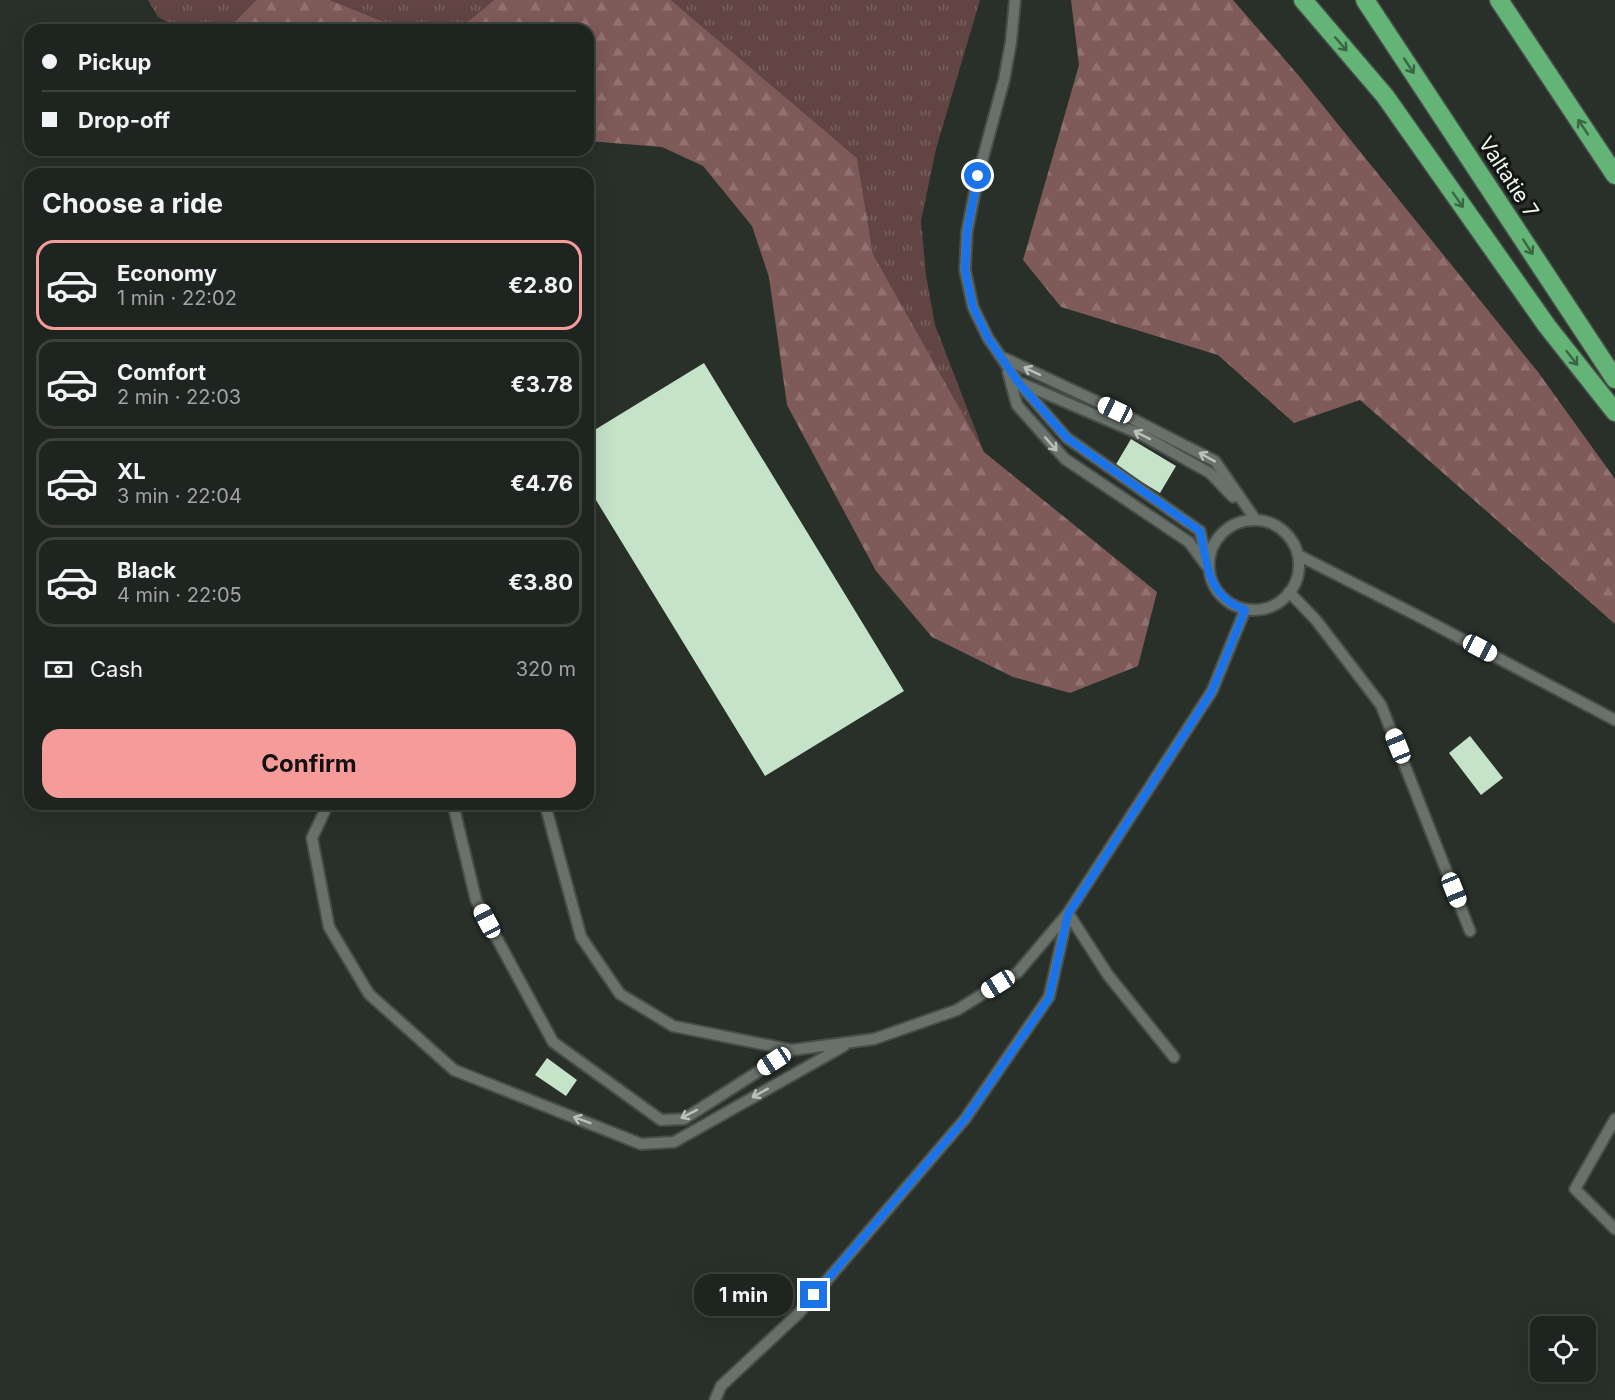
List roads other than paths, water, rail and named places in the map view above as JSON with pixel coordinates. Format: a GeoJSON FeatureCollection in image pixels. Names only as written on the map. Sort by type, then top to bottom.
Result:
{"type":"FeatureCollection","features":[{"type":"Feature","properties":{"kind":"highway"},"geometry":{"type":"LineString","coordinates":[[1303,0],[1385,96],[1547,326],[1615,412]]}},
{"type":"Feature","properties":{"kind":"highway","name":"Valtatie 7"},"geometry":{"type":"LineString","coordinates":[[1365,0],[1615,379]]}},
{"type":"Feature","properties":{"kind":"highway"},"geometry":{"type":"LineString","coordinates":[[1499,0],[1615,176]]}},
{"type":"Feature","properties":{"kind":"lane"},"geometry":{"type":"LineString","coordinates":[[1015,0],[1004,80],[978,176],[967,231],[965,270],[973,307],[988,338],[1004,358],[1018,382],[1067,438],[1200,531],[1211,582],[1219,595],[1245,610],[1260,610],[1287,597],[1295,584],[1299,570],[1298,555],[1293,541],[1270,522],[1255,519],[1233,524],[1216,539],[1210,552],[1208,567]]}},
{"type":"Feature","properties":{"kind":"lane"},"geometry":{"type":"LineString","coordinates":[[1004,358],[1115,410],[1215,461],[1255,519]]}},
{"type":"Feature","properties":{"kind":"lane"},"geometry":{"type":"LineString","coordinates":[[1004,358],[1017,405],[1065,459],[1189,542],[1208,567]]}},
{"type":"Feature","properties":{"kind":"lane"},"geometry":{"type":"LineString","coordinates":[[1018,382],[1140,434],[1210,473],[1255,519]]}},
{"type":"Feature","properties":{"kind":"lane"},"geometry":{"type":"LineString","coordinates":[[1298,555],[1615,720]]}},
{"type":"Feature","properties":{"kind":"lane"},"geometry":{"type":"LineString","coordinates":[[1289,592],[1316,620],[1381,705],[1470,931]]}},
{"type":"Feature","properties":{"kind":"lane"},"geometry":{"type":"LineString","coordinates":[[547,810],[581,937],[620,994],[673,1026],[792,1050],[874,1039],[957,1010],[1018,972],[1068,914],[1212,691],[1245,610]]}},
{"type":"Feature","properties":{"kind":"lane"},"geometry":{"type":"LineString","coordinates":[[325,810],[312,838],[329,927],[369,994],[454,1070],[641,1144],[674,1142],[847,1044]]}},
{"type":"Feature","properties":{"kind":"lane"},"geometry":{"type":"LineString","coordinates":[[454,810],[476,900],[553,1042],[661,1120],[684,1119],[792,1050]]}},
{"type":"Feature","properties":{"kind":"lane"},"geometry":{"type":"LineString","coordinates":[[1068,914],[1108,975],[1174,1057]]}},
{"type":"Feature","properties":{"kind":"lane"},"geometry":{"type":"LineString","coordinates":[[715,1400],[721,1386],[800,1313],[965,1119],[1049,998],[1068,914]]}},
{"type":"Feature","properties":{"kind":"lane"},"geometry":{"type":"LineString","coordinates":[[1615,1119],[1575,1189],[1615,1229]]}}]}
